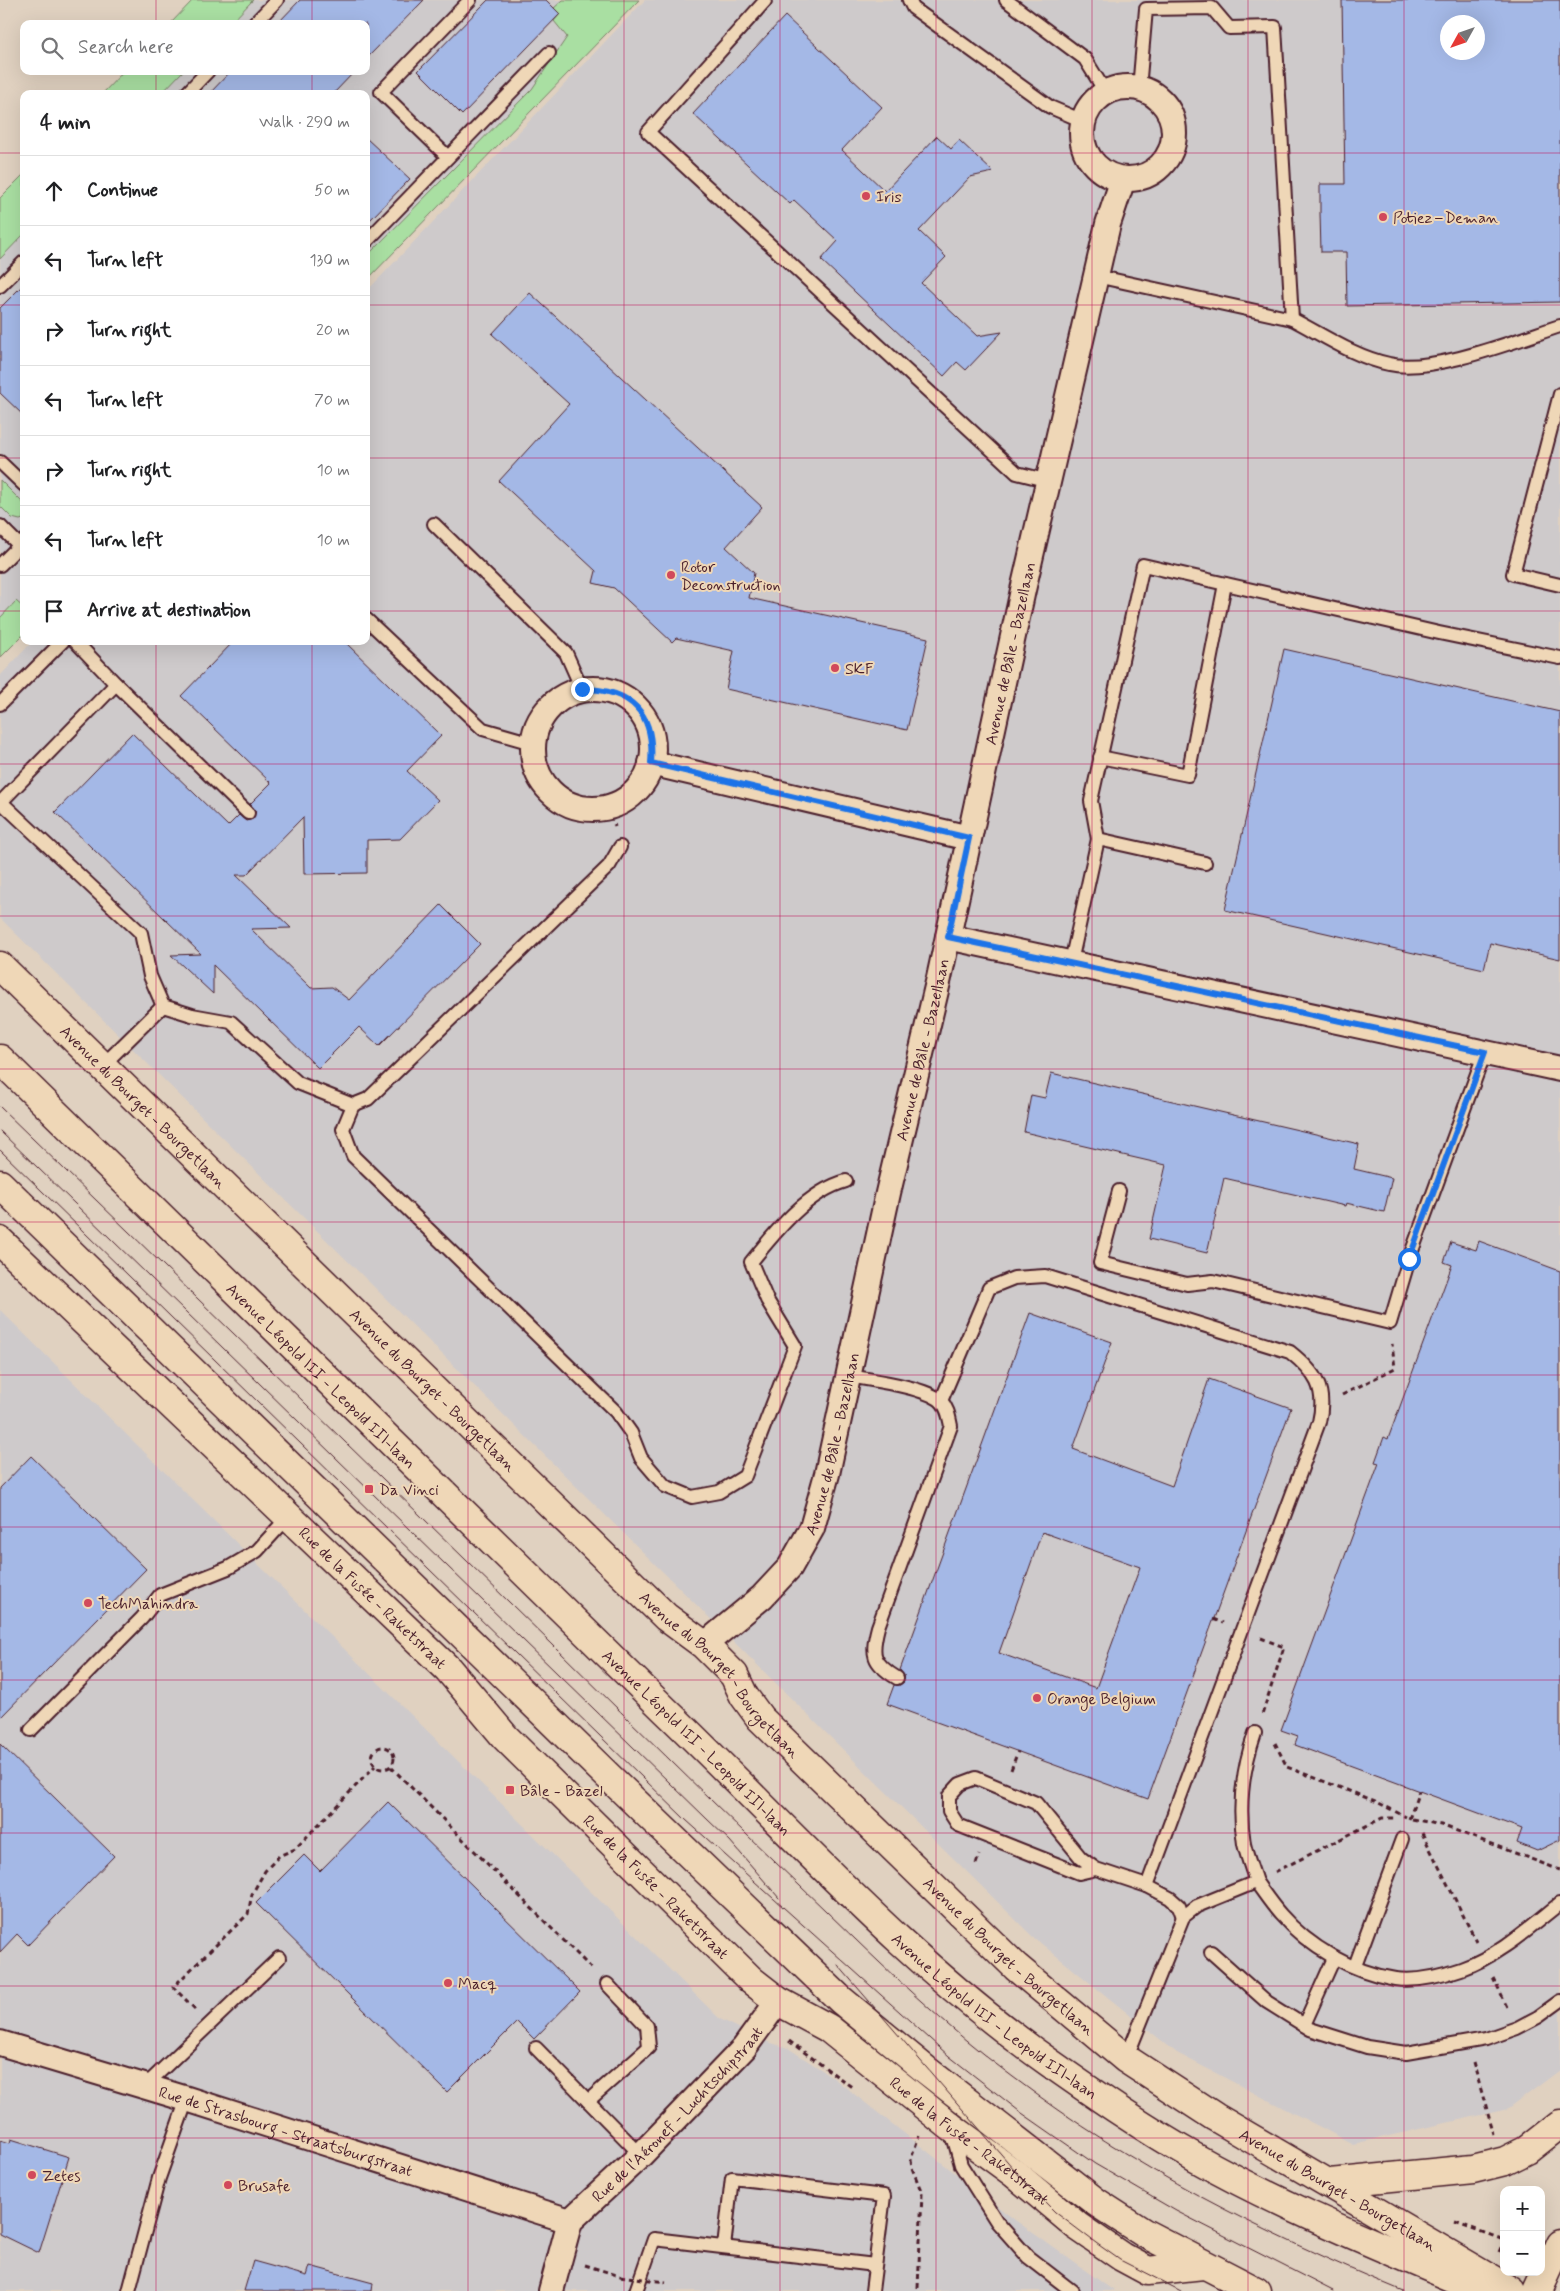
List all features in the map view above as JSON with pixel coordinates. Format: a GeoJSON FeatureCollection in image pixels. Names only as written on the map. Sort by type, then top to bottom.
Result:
{"type":"FeatureCollection","features":[{"type":"Feature","properties":{"kind":"street"},"geometry":{"type":"LineString","coordinates":[[1131,87],[1146,91],[1158,98],[1167,110],[1173,123],[1174,138],[1170,152],[1156,169],[1137,179],[1123,179],[1108,175],[1095,165],[1086,152],[1082,137],[1083,121],[1090,107],[1106,93],[1116,89],[1131,87]]}},
{"type":"Feature","properties":{"kind":"street","name":"Avenue de Bâle - Bazellaan"},"geometry":{"type":"LineString","coordinates":[[704,1645],[762,1597],[790,1567],[812,1528],[948,937],[1023,590],[1108,224],[1123,179]]}},
{"type":"Feature","properties":{"kind":"street"},"geometry":{"type":"LineString","coordinates":[[582,689],[602,689],[621,695],[637,707],[648,723],[653,743],[651,763],[643,782],[628,798],[609,807],[592,809],[576,807],[561,800],[548,789],[538,776],[533,760],[532,743],[537,724],[548,708],[564,695],[582,689]]}},
{"type":"Feature","properties":{"kind":"street"},"geometry":{"type":"LineString","coordinates":[[651,763],[969,838]]}},
{"type":"Feature","properties":{"kind":"street"},"geometry":{"type":"LineString","coordinates":[[948,937],[1560,1069]]}},
{"type":"Feature","properties":{"kind":"street","name":"Avenue du Bourget - Bourgetlaan"},"geometry":{"type":"LineString","coordinates":[[0,966],[666,1617],[704,1645],[734,1675],[744,1696],[767,1724],[1016,1967],[1126,2059],[1215,2117],[1512,2291]]}},
{"type":"Feature","properties":{"kind":"street","name":"Avenue Léopold III - Leopold III-laan"},"geometry":{"type":"LineString","coordinates":[[0,1059],[355,1410],[708,1750],[877,1918],[962,1996],[1045,2060],[1112,2106],[1195,2158],[1286,2205],[1468,2284],[1491,2291]]}},
{"type":"Feature","properties":{"kind":"street"},"geometry":{"type":"LineString","coordinates":[[0,1184],[842,2000],[926,2070],[1096,2202],[1144,2233],[1256,2291]]}},
{"type":"Feature","properties":{"kind":"street","name":"Rue de la Fusée - Raketstraat"},"geometry":{"type":"LineString","coordinates":[[0,1242],[448,1669],[505,1737],[751,1980],[778,2001],[828,2028],[951,2127],[1015,2174],[1098,2241],[1148,2272],[1203,2265]]}},
{"type":"Feature","properties":{"kind":"street","name":"Rue de l'Aéronef - Luchtschipstraat"},"geometry":{"type":"LineString","coordinates":[[570,2221],[641,2154],[744,2048],[778,2001]]}},
{"type":"Feature","properties":{"kind":"street","name":"Rue de Strasbourg - Straatsburgstraat"},"geometry":{"type":"LineString","coordinates":[[0,2043],[187,2099],[570,2221]]}},
{"type":"Feature","properties":{"kind":"street"},"geometry":{"type":"LineString","coordinates":[[922,2104],[926,2070]]}},
{"type":"Feature","properties":{"kind":"street"},"geometry":{"type":"LineString","coordinates":[[1330,2183],[1473,2169],[1504,2162],[1526,2150],[1560,2124]]}},
{"type":"Feature","properties":{"kind":"street"},"geometry":{"type":"LineString","coordinates":[[551,2291],[570,2221]]}},
{"type":"Feature","properties":{"kind":"street"},"geometry":{"type":"LineString","coordinates":[[1538,2291],[1560,2243]]}},
{"type":"Feature","properties":{"kind":"lane"},"geometry":{"type":"LineString","coordinates":[[258,20],[277,0]]}},
{"type":"Feature","properties":{"kind":"lane"},"geometry":{"type":"LineString","coordinates":[[448,157],[381,92],[470,0]]}},
{"type":"Feature","properties":{"kind":"lane"},"geometry":{"type":"LineString","coordinates":[[909,0],[913,8],[1050,106],[1083,121]]}},
{"type":"Feature","properties":{"kind":"lane"},"geometry":{"type":"LineString","coordinates":[[1006,0],[1085,60],[1106,93]]}},
{"type":"Feature","properties":{"kind":"lane"},"geometry":{"type":"LineString","coordinates":[[765,1],[648,132],[1017,473],[1049,481]]}},
{"type":"Feature","properties":{"kind":"lane"},"geometry":{"type":"LineString","coordinates":[[1139,89],[1146,9],[1156,4],[1212,8],[1229,28],[1275,27],[1292,319]]}},
{"type":"Feature","properties":{"kind":"lane"},"geometry":{"type":"LineString","coordinates":[[370,238],[550,53]]}},
{"type":"Feature","properties":{"kind":"lane"},"geometry":{"type":"LineString","coordinates":[[190,90],[204,75]]}},
{"type":"Feature","properties":{"kind":"lane"},"geometry":{"type":"LineString","coordinates":[[0,286],[20,266]]}},
{"type":"Feature","properties":{"kind":"lane"},"geometry":{"type":"LineString","coordinates":[[1096,276],[1292,319],[1364,356],[1390,365],[1423,366],[1490,349],[1560,326]]}},
{"type":"Feature","properties":{"kind":"lane"},"geometry":{"type":"LineString","coordinates":[[1559,402],[1513,574],[1559,582]]}},
{"type":"Feature","properties":{"kind":"lane"},"geometry":{"type":"LineString","coordinates":[[0,462],[20,481]]}},
{"type":"Feature","properties":{"kind":"lane"},"geometry":{"type":"LineString","coordinates":[[434,524],[566,653],[582,689]]}},
{"type":"Feature","properties":{"kind":"lane"},"geometry":{"type":"LineString","coordinates":[[0,526],[20,541]]}},
{"type":"Feature","properties":{"kind":"lane"},"geometry":{"type":"LineString","coordinates":[[1,561],[20,545]]}},
{"type":"Feature","properties":{"kind":"lane"},"geometry":{"type":"LineString","coordinates":[[1071,962],[1098,839],[1090,801],[1143,565],[1439,633],[1560,658]]}},
{"type":"Feature","properties":{"kind":"lane"},"geometry":{"type":"LineString","coordinates":[[1100,757],[1188,775],[1226,584]]}},
{"type":"Feature","properties":{"kind":"lane"},"geometry":{"type":"LineString","coordinates":[[370,623],[483,729],[532,743]]}},
{"type":"Feature","properties":{"kind":"lane"},"geometry":{"type":"LineString","coordinates":[[0,704],[59,645]]}},
{"type":"Feature","properties":{"kind":"lane"},"geometry":{"type":"LineString","coordinates":[[79,645],[248,813]]}},
{"type":"Feature","properties":{"kind":"lane"},"geometry":{"type":"LineString","coordinates":[[116,684],[0,801],[141,933],[150,976],[162,1006]]}},
{"type":"Feature","properties":{"kind":"lane"},"geometry":{"type":"LineString","coordinates":[[1098,839],[1205,863]]}},
{"type":"Feature","properties":{"kind":"lane"},"geometry":{"type":"LineString","coordinates":[[162,1006],[192,1015],[231,1022],[298,1084],[353,1105],[368,1099],[544,931],[609,866],[620,847]]}},
{"type":"Feature","properties":{"kind":"lane"},"geometry":{"type":"LineString","coordinates":[[103,1065],[162,1006]]}},
{"type":"Feature","properties":{"kind":"lane"},"geometry":{"type":"LineString","coordinates":[[1119,1191],[1100,1264],[1187,1284],[1213,1281],[1390,1323],[1409,1259],[1485,1052]]}},
{"type":"Feature","properties":{"kind":"lane"},"geometry":{"type":"LineString","coordinates":[[353,1105],[343,1129],[352,1156],[616,1412],[631,1433],[642,1458],[665,1486],[692,1497],[719,1492],[745,1476],[795,1346],[767,1300],[751,1262],[764,1246],[813,1197],[829,1186],[846,1181]]}},
{"type":"Feature","properties":{"kind":"lane"},"geometry":{"type":"LineString","coordinates":[[941,1402],[989,1288],[1014,1278],[1045,1276],[1290,1352],[1310,1368],[1319,1384],[1323,1405],[1319,1422],[1147,1886]]}},
{"type":"Feature","properties":{"kind":"lane"},"geometry":{"type":"LineString","coordinates":[[848,1376],[924,1392],[941,1402],[948,1412],[951,1426],[878,1627],[872,1650],[881,1668],[897,1678]]}},
{"type":"Feature","properties":{"kind":"lane"},"geometry":{"type":"LineString","coordinates":[[32,1730],[142,1618],[160,1596],[228,1568],[257,1551],[289,1516]]}},
{"type":"Feature","properties":{"kind":"lane"},"geometry":{"type":"LineString","coordinates":[[1255,1733],[1248,1754],[1241,1805],[1244,1845],[1256,1882],[1281,1915],[1304,1938],[1334,1958],[1395,1979],[1424,1979],[1462,1969],[1484,1958],[1504,1946],[1560,1903]]}},
{"type":"Feature","properties":{"kind":"lane"},"geometry":{"type":"LineString","coordinates":[[1096,1869],[1079,1873],[958,1826],[949,1811],[950,1796],[960,1784],[976,1778],[1036,1803],[1081,1858],[1096,1869],[1147,1886],[1175,1902],[1179,1906],[1182,1917]]}},
{"type":"Feature","properties":{"kind":"lane"},"geometry":{"type":"LineString","coordinates":[[1355,1966],[1402,1838]]}},
{"type":"Feature","properties":{"kind":"lane"},"geometry":{"type":"LineString","coordinates":[[1126,2059],[1182,1917],[1197,1906],[1256,1882]]}},
{"type":"Feature","properties":{"kind":"lane"},"geometry":{"type":"LineString","coordinates":[[1211,1952],[1268,2002],[1304,2026],[1367,2047],[1406,2054],[1486,2038],[1517,2028],[1560,2001]]}},
{"type":"Feature","properties":{"kind":"lane"},"geometry":{"type":"LineString","coordinates":[[145,2086],[279,1958]]}},
{"type":"Feature","properties":{"kind":"lane"},"geometry":{"type":"LineString","coordinates":[[1304,2026],[1334,1958]]}},
{"type":"Feature","properties":{"kind":"lane"},"geometry":{"type":"LineString","coordinates":[[588,2101],[649,2047],[647,2026],[608,1984]]}},
{"type":"Feature","properties":{"kind":"lane"},"geometry":{"type":"LineString","coordinates":[[536,2048],[641,2154]]}},
{"type":"Feature","properties":{"kind":"lane"},"geometry":{"type":"LineString","coordinates":[[129,2291],[159,2178],[187,2099]]}},
{"type":"Feature","properties":{"kind":"lane"},"geometry":{"type":"LineString","coordinates":[[951,2127],[961,2165],[996,2222],[1028,2257],[1072,2291]]}},
{"type":"Feature","properties":{"kind":"lane"},"geometry":{"type":"LineString","coordinates":[[724,2247],[732,2178],[884,2196],[872,2291]]}},
{"type":"Feature","properties":{"kind":"lane"},"geometry":{"type":"LineString","coordinates":[[636,2291],[654,2239],[875,2266]]}},
{"type":"Feature","properties":{"kind":"path"},"geometry":{"type":"LineString","coordinates":[[1338,1397],[1395,1368],[1390,1323]]}},
{"type":"Feature","properties":{"kind":"path"},"geometry":{"type":"LineString","coordinates":[[1213,1619],[1284,1647],[1262,1715],[1266,1724]]}},
{"type":"Feature","properties":{"kind":"path"},"geometry":{"type":"LineString","coordinates":[[1274,1741],[1287,1767],[1375,1801],[1409,1818],[1414,1824]]}},
{"type":"Feature","properties":{"kind":"path"},"geometry":{"type":"LineString","coordinates":[[384,1747],[392,1751],[395,1758],[390,1767],[382,1770],[375,1766],[372,1757],[376,1749],[384,1747]]}},
{"type":"Feature","properties":{"kind":"path"},"geometry":{"type":"LineString","coordinates":[[211,2025],[173,1987],[248,1914],[252,1894],[265,1871],[279,1856],[295,1850],[375,1766]]}},
{"type":"Feature","properties":{"kind":"path"},"geometry":{"type":"LineString","coordinates":[[390,1767],[608,1984]]}},
{"type":"Feature","properties":{"kind":"path"},"geometry":{"type":"LineString","coordinates":[[1409,1818],[1419,1791]]}},
{"type":"Feature","properties":{"kind":"path"},"geometry":{"type":"LineString","coordinates":[[1256,1882],[1382,1818],[1409,1818],[1441,1825],[1560,1870]]}},
{"type":"Feature","properties":{"kind":"path"},"geometry":{"type":"LineString","coordinates":[[1420,1830],[1426,1837],[1517,2028]]}},
{"type":"Feature","properties":{"kind":"path"},"geometry":{"type":"LineString","coordinates":[[976,1864],[979,1853]]}},
{"type":"Feature","properties":{"kind":"path"},"geometry":{"type":"LineString","coordinates":[[1468,2042],[1495,2138]]}},
{"type":"Feature","properties":{"kind":"path"},"geometry":{"type":"LineString","coordinates":[[918,2288],[922,2194],[912,2168],[911,2159],[919,2135]]}},
{"type":"Feature","properties":{"kind":"path"},"geometry":{"type":"LineString","coordinates":[[620,2276],[666,2282]]}},
{"type":"Feature","properties":{"kind":"shaded area"},"geometry":{"type":"Polygon","coordinates":[[[193,0],[639,0],[370,277],[370,90],[106,90],[120,75],[370,75],[370,20],[174,20],[193,0]]]}},
{"type":"Feature","properties":{"kind":"shaded area"},"geometry":{"type":"Polygon","coordinates":[[[645,0],[1560,0],[1560,2070],[1508,2109],[1353,2144],[1177,2053],[1033,1937],[0,918],[0,676],[29,645],[370,645],[370,288],[645,0]]]}},
{"type":"Feature","properties":{"kind":"shaded area"},"geometry":{"type":"Polygon","coordinates":[[[20,178],[20,638],[0,658],[0,198],[20,178]]]}},
{"type":"Feature","properties":{"kind":"shaded area"},"geometry":{"type":"Polygon","coordinates":[[[0,1310],[720,2019],[768,2042],[788,2048],[831,2076],[1015,2220],[1114,2291],[0,2291],[0,1310]]]}},
{"type":"Feature","properties":{"kind":"green space"},"geometry":{"type":"Polygon","coordinates":[[[193,0],[253,0],[234,20],[174,20],[193,0]]]}},
{"type":"Feature","properties":{"kind":"green space"},"geometry":{"type":"Polygon","coordinates":[[[563,0],[639,0],[370,277],[370,253],[532,89],[567,37],[554,21],[560,14],[554,8],[563,0]]]}},
{"type":"Feature","properties":{"kind":"green space"},"geometry":{"type":"Polygon","coordinates":[[[120,75],[179,75],[165,90],[106,90],[120,75]]]}},
{"type":"Feature","properties":{"kind":"green space"},"geometry":{"type":"Polygon","coordinates":[[[20,178],[20,238],[0,259],[0,198],[20,178]]]}},
{"type":"Feature","properties":{"kind":"green space"},"geometry":{"type":"Polygon","coordinates":[[[0,480],[20,500],[20,520],[12,518],[0,506],[0,480]]]}},
{"type":"Feature","properties":{"kind":"green space"},"geometry":{"type":"Polygon","coordinates":[[[16,601],[20,604],[20,638],[0,658],[0,618],[16,601]]]}},
{"type":"Feature","properties":{"kind":"building"},"geometry":{"type":"Polygon","coordinates":[[[300,0],[424,0],[370,55],[370,20],[281,20],[300,0]]]}},
{"type":"Feature","properties":{"kind":"building"},"geometry":{"type":"Polygon","coordinates":[[[488,0],[546,0],[560,14],[462,115],[418,71],[488,0]]]}},
{"type":"Feature","properties":{"kind":"building"},"geometry":{"type":"Polygon","coordinates":[[[1342,0],[1560,0],[1560,302],[1347,306],[1346,252],[1321,252],[1320,184],[1345,184],[1342,0]]]}},
{"type":"Feature","properties":{"kind":"building","name":"Iris"},"geometry":{"type":"Polygon","coordinates":[[[785,16],[882,107],[842,150],[885,191],[937,136],[951,149],[959,140],[993,172],[970,177],[919,231],[946,257],[921,283],[977,336],[1002,332],[966,370],[957,362],[944,376],[821,260],[838,241],[794,200],[790,204],[693,114],[785,16]]]}},
{"type":"Feature","properties":{"kind":"building"},"geometry":{"type":"Polygon","coordinates":[[[227,75],[351,75],[337,90],[213,90],[227,75]]]}},
{"type":"Feature","properties":{"kind":"building"},"geometry":{"type":"Polygon","coordinates":[[[370,142],[410,179],[370,220],[370,142]]]}},
{"type":"Feature","properties":{"kind":"building"},"geometry":{"type":"Polygon","coordinates":[[[20,288],[20,412],[0,393],[0,308],[20,288]]]}},
{"type":"Feature","properties":{"kind":"building"},"geometry":{"type":"Polygon","coordinates":[[[530,293],[762,507],[726,547],[754,573],[749,598],[928,638],[907,730],[726,689],[734,651],[676,638],[672,642],[614,588],[593,583],[596,571],[499,481],[569,404],[492,334],[530,293]]]}},
{"type":"Feature","properties":{"kind":"building"},"geometry":{"type":"Polygon","coordinates":[[[230,645],[348,645],[441,736],[407,771],[438,800],[400,839],[367,840],[367,873],[304,874],[303,817],[246,875],[236,875],[291,928],[251,929],[311,988],[332,987],[349,1000],[441,905],[480,944],[379,1046],[359,1027],[318,1068],[213,965],[213,994],[171,955],[201,954],[55,812],[132,733],[228,826],[239,815],[246,821],[253,819],[256,811],[250,804],[271,783],[181,696],[230,645]]]}},
{"type":"Feature","properties":{"kind":"building"},"geometry":{"type":"Polygon","coordinates":[[[1284,649],[1560,712],[1560,959],[1490,943],[1484,969],[1225,910],[1284,649]]]}},
{"type":"Feature","properties":{"kind":"building"},"geometry":{"type":"Polygon","coordinates":[[[1051,1073],[1359,1144],[1354,1169],[1392,1178],[1384,1212],[1346,1203],[1345,1206],[1224,1178],[1207,1253],[1149,1239],[1166,1165],[1024,1132],[1031,1095],[1045,1098],[1051,1073]]]}},
{"type":"Feature","properties":{"kind":"building"},"geometry":{"type":"Polygon","coordinates":[[[1479,1241],[1560,1271],[1560,1840],[1537,1851],[1517,1843],[1522,1829],[1295,1745],[1298,1736],[1281,1730],[1379,1463],[1375,1462],[1384,1437],[1388,1439],[1452,1265],[1444,1262],[1451,1242],[1476,1250],[1479,1241]]]}},
{"type":"Feature","properties":{"kind":"building"},"geometry":{"type":"Polygon","coordinates":[[[1030,1313],[1112,1342],[1073,1449],[1172,1486],[1209,1379],[1291,1408],[1148,1799],[887,1704],[894,1685],[900,1685],[904,1682],[904,1675],[900,1670],[1030,1313]],[[1042,1532],[999,1653],[1096,1688],[1140,1567],[1042,1532]]]}},
{"type":"Feature","properties":{"kind":"building"},"geometry":{"type":"Polygon","coordinates":[[[31,1456],[146,1569],[0,1718],[0,1488],[31,1456]]]}},
{"type":"Feature","properties":{"kind":"building"},"geometry":{"type":"Polygon","coordinates":[[[0,1744],[114,1856],[28,1945],[17,1934],[0,1952],[0,1744]]]}},
{"type":"Feature","properties":{"kind":"building"},"geometry":{"type":"Polygon","coordinates":[[[388,1802],[580,1992],[534,2039],[517,2022],[447,2092],[256,1903],[304,1855],[320,1871],[388,1802]]]}},
{"type":"Feature","properties":{"kind":"building","name":"Zetes"},"geometry":{"type":"Polygon","coordinates":[[[11,2139],[69,2157],[39,2253],[0,2234],[0,2140],[10,2143],[11,2139]]]}},
{"type":"Feature","properties":{"kind":"building"},"geometry":{"type":"Polygon","coordinates":[[[253,2261],[307,2276],[310,2266],[373,2283],[372,2291],[244,2291],[253,2261]]]}},
{"type":"Feature","properties":{"kind":"tram line"},"geometry":{"type":"LineString","coordinates":[[0,1107],[757,1845],[940,2018],[988,2058],[1059,2110],[1153,2170],[1250,2222],[1403,2291]]}},
{"type":"Feature","properties":{"kind":"tram line"},"geometry":{"type":"LineString","coordinates":[[0,1131],[730,1841],[779,1898]]}},
{"type":"Feature","properties":{"kind":"tram line"},"geometry":{"type":"LineString","coordinates":[[0,1150],[686,1820],[949,2056],[1019,2111],[1095,2164],[1176,2211],[1333,2291]]}},
{"type":"Feature","properties":{"kind":"tram line"},"geometry":{"type":"LineString","coordinates":[[838,1965],[1026,2183],[1055,2212],[1120,2260],[1181,2291]]}},
{"type":"Feature","properties":{"kind":"place","name":"Iris"},"geometry":{"type":"Point","coordinates":[866,196]}},
{"type":"Feature","properties":{"kind":"place","name":"Potiez–Deman"},"geometry":{"type":"Point","coordinates":[1383,217]}},
{"type":"Feature","properties":{"kind":"place","name":"Rotor Deconstruction"},"geometry":{"type":"Point","coordinates":[671,575]}},
{"type":"Feature","properties":{"kind":"place","name":"SKF"},"geometry":{"type":"Point","coordinates":[835,668]}},
{"type":"Feature","properties":{"kind":"place","name":"Da Vinci"},"geometry":{"type":"Point","coordinates":[369,1489]}},
{"type":"Feature","properties":{"kind":"place","name":"TechMahindra"},"geometry":{"type":"Point","coordinates":[88,1603]}},
{"type":"Feature","properties":{"kind":"place","name":"Orange Belgium"},"geometry":{"type":"Point","coordinates":[1037,1698]}},
{"type":"Feature","properties":{"kind":"place","name":"Bâle - Bazel"},"geometry":{"type":"Point","coordinates":[510,1790]}},
{"type":"Feature","properties":{"kind":"place","name":"Macq"},"geometry":{"type":"Point","coordinates":[448,1983]}},
{"type":"Feature","properties":{"kind":"place","name":"Zetes"},"geometry":{"type":"Point","coordinates":[32,2175]}},
{"type":"Feature","properties":{"kind":"place","name":"Brusafe"},"geometry":{"type":"Point","coordinates":[228,2185]}},
{"type":"Feature","properties":{"kind":"route"},"geometry":{"type":"LineString","coordinates":[[582,689],[602,689],[621,695],[637,707],[648,723],[653,743],[651,763],[969,838],[948,937],[1485,1052],[1409,1259]]}}]}
